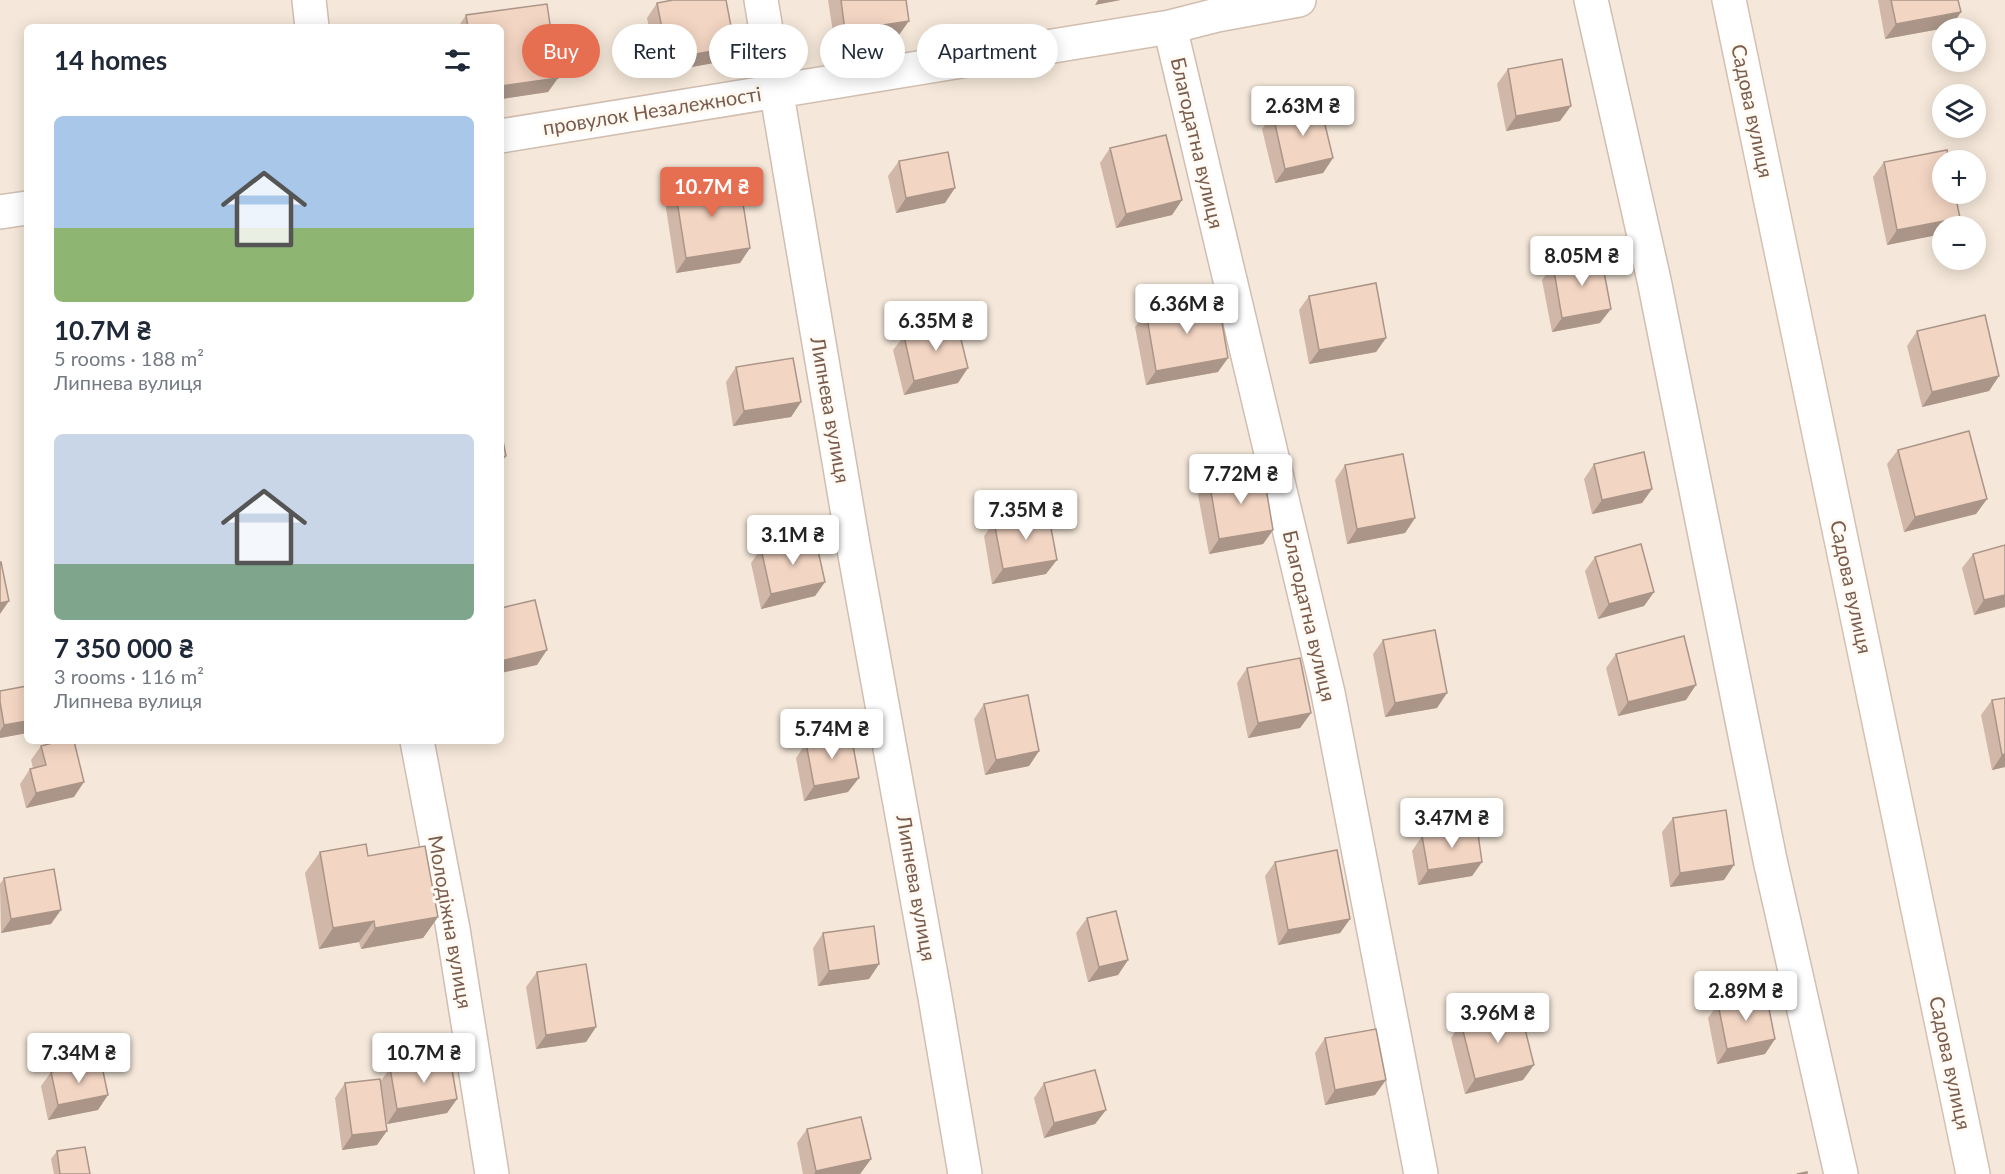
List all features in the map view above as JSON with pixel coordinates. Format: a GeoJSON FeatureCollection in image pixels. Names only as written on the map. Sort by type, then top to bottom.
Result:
{"type":"FeatureCollection","features":[{"type":"Feature","properties":{"kind":"street"},"geometry":{"type":"LineString","coordinates":[[309,0],[312,24]]}},
{"type":"Feature","properties":{"kind":"street","name":"Липнева вулиця"},"geometry":{"type":"LineString","coordinates":[[761,0],[853,544],[965,1174]]}},
{"type":"Feature","properties":{"kind":"street","name":"провулок Незалежності"},"geometry":{"type":"LineString","coordinates":[[504,136],[1170,27],[1216,8],[1299,0]]}},
{"type":"Feature","properties":{"kind":"street"},"geometry":{"type":"LineString","coordinates":[[1591,0],[1654,280],[1770,860],[1841,1174]]}},
{"type":"Feature","properties":{"kind":"street","name":"Садова вулиця"},"geometry":{"type":"LineString","coordinates":[[1729,0],[1973,1174]]}},
{"type":"Feature","properties":{"kind":"street","name":"Благодатна вулиця"},"geometry":{"type":"LineString","coordinates":[[1170,27],[1328,693],[1421,1174]]}},
{"type":"Feature","properties":{"kind":"street"},"geometry":{"type":"LineString","coordinates":[[0,212],[24,208]]}},
{"type":"Feature","properties":{"kind":"street","name":"Молодіжна вулиця"},"geometry":{"type":"LineString","coordinates":[[418,744],[453,929],[492,1174]]}},
{"type":"Feature","properties":{"kind":"shaded area"},"geometry":{"type":"Polygon","coordinates":[[[0,0],[2005,0],[2005,1174],[0,1174],[0,0]]]}},
{"type":"Feature","properties":{"kind":"building"},"geometry":{"type":"Polygon","coordinates":[[[673,0],[726,0],[731,24],[709,24],[709,52],[697,54],[697,24],[661,24],[657,3],[673,0]]]}},
{"type":"Feature","properties":{"kind":"building"},"geometry":{"type":"Polygon","coordinates":[[[841,0],[906,0],[909,21],[890,24],[844,24],[841,0]]]}},
{"type":"Feature","properties":{"kind":"building"},"geometry":{"type":"Polygon","coordinates":[[[1891,0],[1958,0],[1961,12],[1896,24],[1891,0]]]}},
{"type":"Feature","properties":{"kind":"building"},"geometry":{"type":"Polygon","coordinates":[[[547,4],[550,24],[522,24],[522,78],[558,78],[504,86],[504,24],[468,24],[466,15],[547,4]]]}},
{"type":"Feature","properties":{"kind":"building"},"geometry":{"type":"Polygon","coordinates":[[[1562,59],[1571,106],[1516,116],[1508,69],[1562,59]]]}},
{"type":"Feature","properties":{"kind":"building"},"geometry":{"type":"Polygon","coordinates":[[[1320,104],[1333,158],[1285,169],[1273,115],[1320,104]]]}},
{"type":"Feature","properties":{"kind":"building"},"geometry":{"type":"Polygon","coordinates":[[[1166,135],[1182,200],[1126,214],[1110,148],[1166,135]]]}},
{"type":"Feature","properties":{"kind":"building"},"geometry":{"type":"Polygon","coordinates":[[[948,152],[955,188],[906,198],[899,161],[948,152]]]}},
{"type":"Feature","properties":{"kind":"building"},"geometry":{"type":"Polygon","coordinates":[[[1932,153],[1932,204],[1957,204],[1960,216],[1932,216],[1932,223],[1897,230],[1884,162],[1932,153]]]}},
{"type":"Feature","properties":{"kind":"building"},"geometry":{"type":"Polygon","coordinates":[[[739,178],[750,248],[686,258],[675,188],[739,178]]]}},
{"type":"Feature","properties":{"kind":"building"},"geometry":{"type":"Polygon","coordinates":[[[1601,256],[1611,309],[1562,318],[1553,265],[1601,256]]]}},
{"type":"Feature","properties":{"kind":"building"},"geometry":{"type":"Polygon","coordinates":[[[1376,283],[1386,338],[1319,350],[1309,296],[1376,283]]]}},
{"type":"Feature","properties":{"kind":"building"},"geometry":{"type":"Polygon","coordinates":[[[1218,299],[1228,358],[1156,371],[1146,312],[1218,299]]]}},
{"type":"Feature","properties":{"kind":"building"},"geometry":{"type":"Polygon","coordinates":[[[1985,315],[1999,376],[1932,392],[1917,331],[1985,315]]]}},
{"type":"Feature","properties":{"kind":"building"},"geometry":{"type":"Polygon","coordinates":[[[957,323],[968,368],[914,381],[904,336],[957,323]]]}},
{"type":"Feature","properties":{"kind":"building"},"geometry":{"type":"Polygon","coordinates":[[[793,358],[801,402],[744,411],[736,367],[793,358]]]}},
{"type":"Feature","properties":{"kind":"building"},"geometry":{"type":"Polygon","coordinates":[[[1969,431],[1987,499],[1915,517],[1898,450],[1969,431]]]}},
{"type":"Feature","properties":{"kind":"building"},"geometry":{"type":"Polygon","coordinates":[[[1644,452],[1652,489],[1602,500],[1594,464],[1644,452]]]}},
{"type":"Feature","properties":{"kind":"building"},"geometry":{"type":"Polygon","coordinates":[[[1403,454],[1415,518],[1357,529],[1345,465],[1403,454]]]}},
{"type":"Feature","properties":{"kind":"building"},"geometry":{"type":"Polygon","coordinates":[[[1263,470],[1273,530],[1219,539],[1209,480],[1263,470]]]}},
{"type":"Feature","properties":{"kind":"building"},"geometry":{"type":"Polygon","coordinates":[[[1048,512],[1057,560],[1003,569],[994,522],[1048,512]]]}},
{"type":"Feature","properties":{"kind":"building"},"geometry":{"type":"Polygon","coordinates":[[[815,537],[825,582],[771,594],[761,549],[815,537]]]}},
{"type":"Feature","properties":{"kind":"building"},"geometry":{"type":"Polygon","coordinates":[[[1641,544],[1654,592],[1609,604],[1595,557],[1641,544]]]}},
{"type":"Feature","properties":{"kind":"building"},"geometry":{"type":"Polygon","coordinates":[[[2005,545],[2005,595],[1984,600],[1973,554],[2005,545]]]}},
{"type":"Feature","properties":{"kind":"building"},"geometry":{"type":"Polygon","coordinates":[[[0,562],[9,601],[0,603],[0,562]]]}},
{"type":"Feature","properties":{"kind":"building"},"geometry":{"type":"Polygon","coordinates":[[[535,600],[547,650],[504,660],[504,607],[535,600]]]}},
{"type":"Feature","properties":{"kind":"building"},"geometry":{"type":"Polygon","coordinates":[[[1435,630],[1447,693],[1395,703],[1383,640],[1435,630]]]}},
{"type":"Feature","properties":{"kind":"building"},"geometry":{"type":"Polygon","coordinates":[[[1684,636],[1696,685],[1628,702],[1616,654],[1684,636]]]}},
{"type":"Feature","properties":{"kind":"building"},"geometry":{"type":"Polygon","coordinates":[[[1300,658],[1311,713],[1258,723],[1247,668],[1300,658]]]}},
{"type":"Feature","properties":{"kind":"building"},"geometry":{"type":"Polygon","coordinates":[[[24,687],[24,722],[4,725],[0,691],[24,687]]]}},
{"type":"Feature","properties":{"kind":"building"},"geometry":{"type":"Polygon","coordinates":[[[1028,695],[1039,751],[996,760],[984,704],[1028,695]]]}},
{"type":"Feature","properties":{"kind":"building"},"geometry":{"type":"Polygon","coordinates":[[[2005,698],[2005,754],[2002,755],[1992,700],[2005,698]]]}},
{"type":"Feature","properties":{"kind":"building"},"geometry":{"type":"Polygon","coordinates":[[[851,735],[859,778],[814,786],[806,743],[851,735]]]}},
{"type":"Feature","properties":{"kind":"building"},"geometry":{"type":"Polygon","coordinates":[[[75,744],[84,782],[36,793],[30,769],[46,765],[41,746],[75,744]]]}},
{"type":"Feature","properties":{"kind":"building"},"geometry":{"type":"Polygon","coordinates":[[[1726,810],[1734,865],[1680,873],[1673,818],[1726,810]]]}},
{"type":"Feature","properties":{"kind":"building"},"geometry":{"type":"Polygon","coordinates":[[[1477,827],[1482,862],[1428,870],[1422,836],[1477,827]]]}},
{"type":"Feature","properties":{"kind":"building"},"geometry":{"type":"Polygon","coordinates":[[[366,844],[368,856],[425,846],[438,917],[375,928],[374,921],[333,928],[320,852],[366,844]]]}},
{"type":"Feature","properties":{"kind":"building"},"geometry":{"type":"Polygon","coordinates":[[[1337,850],[1350,919],[1288,930],[1275,862],[1337,850]]]}},
{"type":"Feature","properties":{"kind":"building"},"geometry":{"type":"Polygon","coordinates":[[[54,869],[61,910],[11,919],[4,878],[54,869]]]}},
{"type":"Feature","properties":{"kind":"building"},"geometry":{"type":"Polygon","coordinates":[[[1116,911],[1128,960],[1099,967],[1087,918],[1116,911]]]}},
{"type":"Feature","properties":{"kind":"building"},"geometry":{"type":"Polygon","coordinates":[[[874,926],[879,964],[829,971],[823,933],[874,926]]]}},
{"type":"Feature","properties":{"kind":"building"},"geometry":{"type":"Polygon","coordinates":[[[586,964],[596,1027],[546,1035],[537,972],[586,964]]]}},
{"type":"Feature","properties":{"kind":"building"},"geometry":{"type":"Polygon","coordinates":[[[1766,994],[1775,1039],[1727,1049],[1718,1004],[1766,994]]]}},
{"type":"Feature","properties":{"kind":"building"},"geometry":{"type":"Polygon","coordinates":[[[1520,1009],[1534,1065],[1475,1079],[1461,1023],[1520,1009]]]}},
{"type":"Feature","properties":{"kind":"building"},"geometry":{"type":"Polygon","coordinates":[[[1376,1029],[1386,1080],[1335,1090],[1325,1038],[1376,1029]]]}},
{"type":"Feature","properties":{"kind":"building"},"geometry":{"type":"Polygon","coordinates":[[[450,1058],[457,1099],[397,1109],[390,1068],[450,1058]]]}},
{"type":"Feature","properties":{"kind":"building"},"geometry":{"type":"Polygon","coordinates":[[[101,1062],[108,1095],[58,1105],[51,1072],[101,1062]]]}},
{"type":"Feature","properties":{"kind":"building"},"geometry":{"type":"Polygon","coordinates":[[[1095,1070],[1106,1110],[1054,1123],[1044,1083],[1095,1070]]]}},
{"type":"Feature","properties":{"kind":"building"},"geometry":{"type":"Polygon","coordinates":[[[380,1079],[387,1131],[352,1135],[345,1083],[380,1079]]]}},
{"type":"Feature","properties":{"kind":"building"},"geometry":{"type":"Polygon","coordinates":[[[861,1117],[871,1159],[816,1171],[807,1129],[861,1117]]]}},
{"type":"Feature","properties":{"kind":"building"},"geometry":{"type":"Polygon","coordinates":[[[85,1147],[90,1174],[60,1174],[57,1151],[85,1147]]]}}]}
